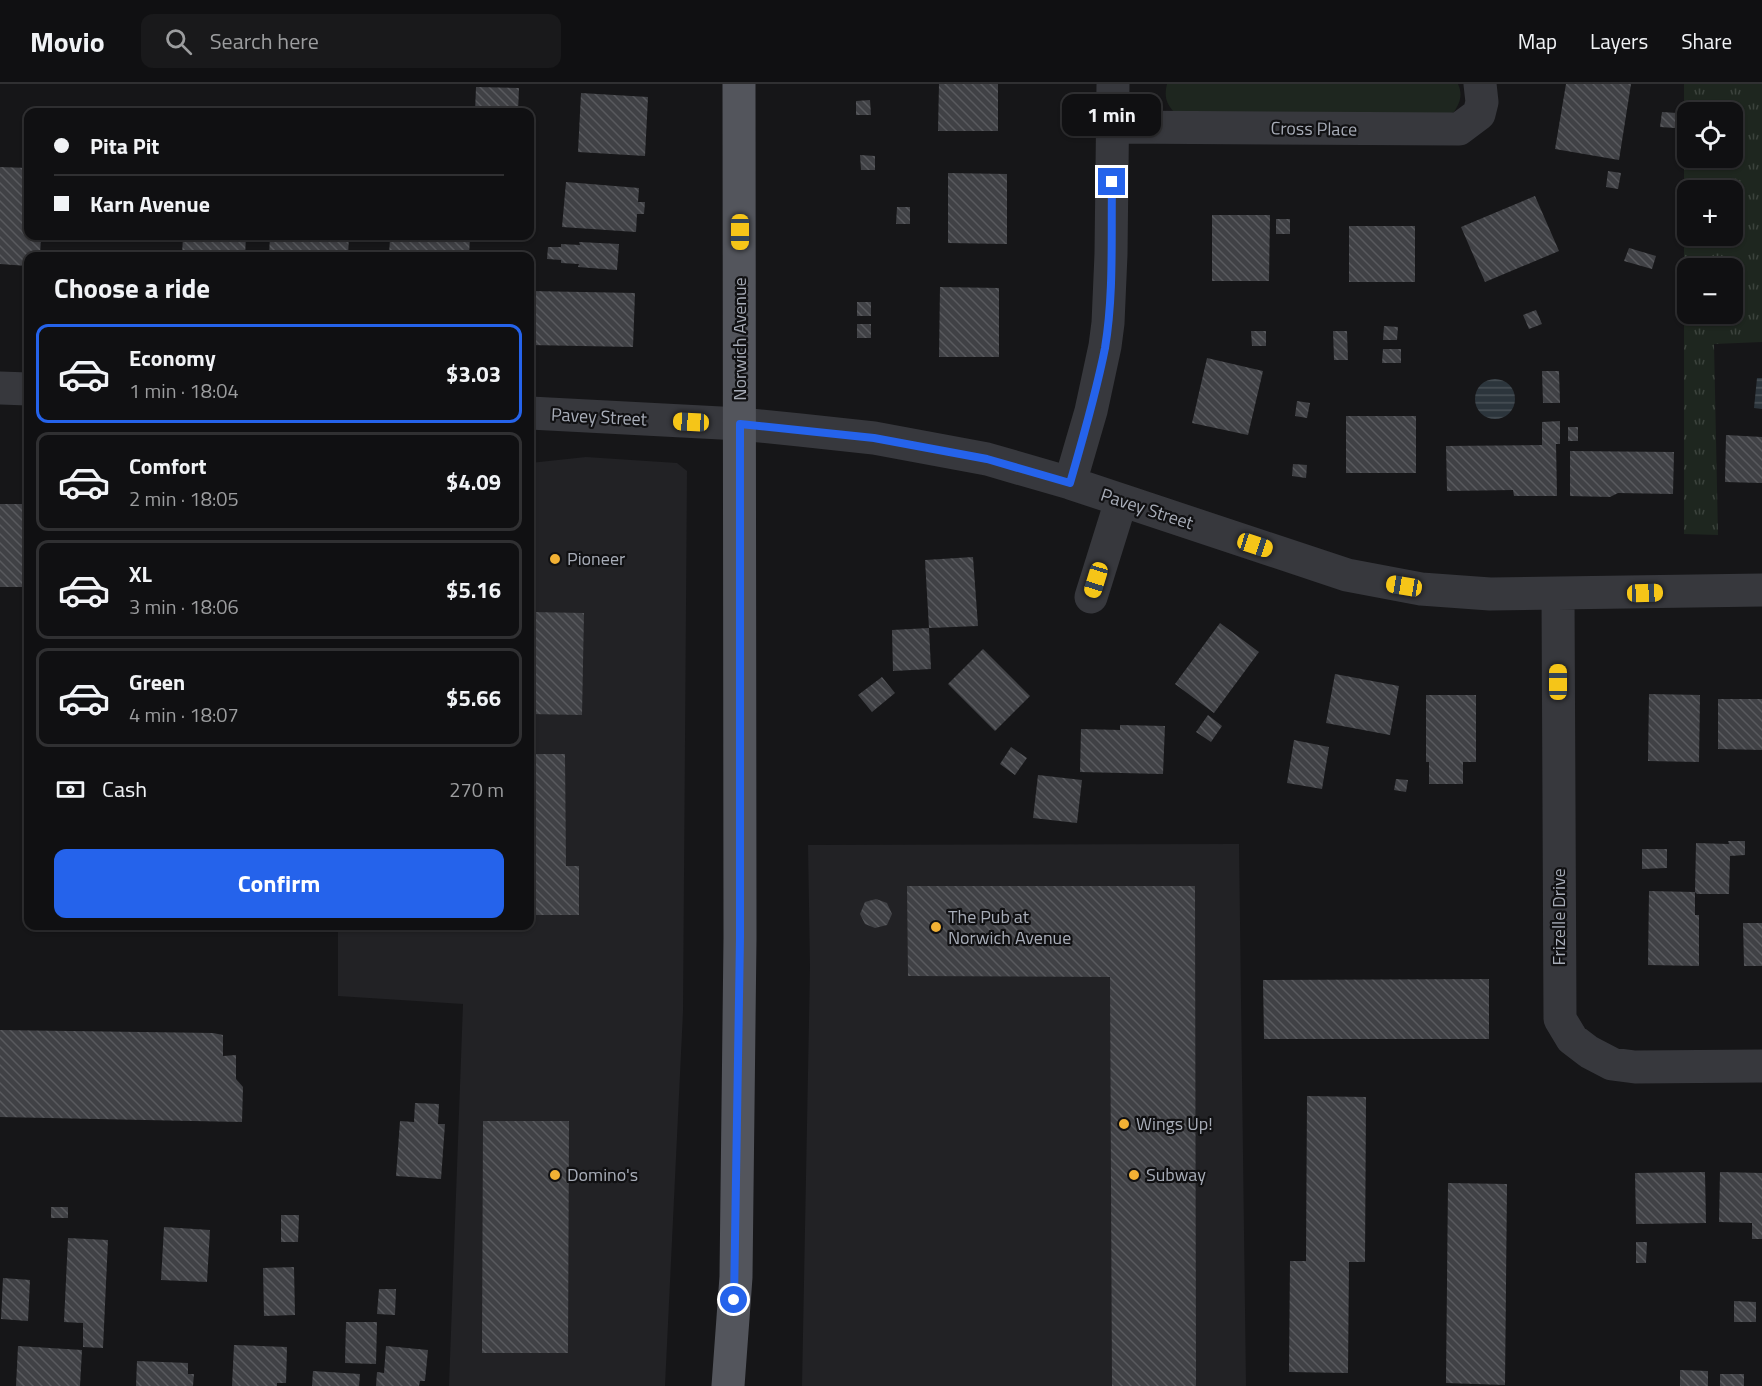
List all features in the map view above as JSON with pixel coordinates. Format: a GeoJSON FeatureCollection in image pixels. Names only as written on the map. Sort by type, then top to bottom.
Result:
{"type":"FeatureCollection","features":[{"type":"Feature","properties":{"kind":"main road","name":"Norwich Avenue"},"geometry":{"type":"LineString","coordinates":[[728,1386],[736,1277],[740,938],[740,84]]}},
{"type":"Feature","properties":{"kind":"street"},"geometry":{"type":"LineString","coordinates":[[1070,483],[1105,346],[1110,272],[1113,84]]}},
{"type":"Feature","properties":{"kind":"street","name":"Cross Place"},"geometry":{"type":"LineString","coordinates":[[1113,127],[1459,129],[1479,114],[1482,102],[1480,84]]}},
{"type":"Feature","properties":{"kind":"street"},"geometry":{"type":"LineString","coordinates":[[0,388],[24,389]]}},
{"type":"Feature","properties":{"kind":"street","name":"Pavey Street"},"geometry":{"type":"LineString","coordinates":[[534,413],[740,424],[874,438],[987,459],[1070,483],[1347,575],[1421,589],[1490,594],[1558,595],[1762,590]]}},
{"type":"Feature","properties":{"kind":"street"},"geometry":{"type":"LineString","coordinates":[[1091,597],[1121,501]]}},
{"type":"Feature","properties":{"kind":"street","name":"Frizelle Drive"},"geometry":{"type":"LineString","coordinates":[[1558,595],[1560,1019],[1572,1039],[1589,1052],[1612,1064],[1635,1067],[1762,1066]]}},
{"type":"Feature","properties":{"kind":"shaded area"},"geometry":{"type":"Polygon","coordinates":[[[1757,378],[1762,378],[1762,409],[1754,408],[1757,378]]]}},
{"type":"Feature","properties":{"kind":"shaded area"},"geometry":{"type":"Polygon","coordinates":[[[1495,379],[1503,380],[1509,385],[1514,391],[1514,407],[1509,413],[1503,418],[1495,419],[1487,418],[1481,413],[1476,407],[1475,399],[1476,391],[1481,385],[1487,380],[1495,379]]]}},
{"type":"Feature","properties":{"kind":"shaded area"},"geometry":{"type":"Polygon","coordinates":[[[586,457],[677,463],[687,471],[683,1012],[665,1386],[449,1386],[463,1004],[338,996],[338,930],[534,930],[534,463],[586,457]]]}},
{"type":"Feature","properties":{"kind":"shaded area"},"geometry":{"type":"Polygon","coordinates":[[[1239,844],[1246,1386],[802,1386],[810,968],[808,845],[1239,844]]]}},
{"type":"Feature","properties":{"kind":"green space"},"geometry":{"type":"Polygon","coordinates":[[[1167,84],[1458,84],[1461,95],[1454,112],[1441,116],[1174,112],[1166,99],[1167,84]]]}},
{"type":"Feature","properties":{"kind":"green space"},"geometry":{"type":"Polygon","coordinates":[[[1684,84],[1762,84],[1762,342],[1714,344],[1718,535],[1684,534],[1684,324],[1743,324],[1743,258],[1684,258],[1684,246],[1743,246],[1743,180],[1684,180],[1684,168],[1743,168],[1743,102],[1684,102],[1684,84]]]}},
{"type":"Feature","properties":{"kind":"building"},"geometry":{"type":"Polygon","coordinates":[[[939,84],[998,84],[998,131],[938,131],[939,84]]]}},
{"type":"Feature","properties":{"kind":"building"},"geometry":{"type":"Polygon","coordinates":[[[1566,84],[1631,84],[1619,160],[1555,149],[1566,84]]]}},
{"type":"Feature","properties":{"kind":"building"},"geometry":{"type":"Polygon","coordinates":[[[476,87],[519,88],[518,108],[475,108],[476,87]]]}},
{"type":"Feature","properties":{"kind":"building"},"geometry":{"type":"Polygon","coordinates":[[[581,93],[648,97],[645,156],[578,152],[581,93]]]}},
{"type":"Feature","properties":{"kind":"building"},"geometry":{"type":"Polygon","coordinates":[[[870,100],[871,115],[856,115],[856,101],[870,100]]]}},
{"type":"Feature","properties":{"kind":"building"},"geometry":{"type":"Polygon","coordinates":[[[1662,112],[1677,113],[1675,128],[1660,127],[1662,112]]]}},
{"type":"Feature","properties":{"kind":"building"},"geometry":{"type":"Polygon","coordinates":[[[860,155],[875,156],[875,170],[861,170],[860,155]]]}},
{"type":"Feature","properties":{"kind":"building"},"geometry":{"type":"Polygon","coordinates":[[[0,167],[24,168],[24,240],[41,240],[40,252],[24,252],[24,266],[0,264],[0,167]]]}},
{"type":"Feature","properties":{"kind":"building"},"geometry":{"type":"Polygon","coordinates":[[[1608,171],[1621,173],[1618,189],[1606,187],[1608,171]]]}},
{"type":"Feature","properties":{"kind":"building"},"geometry":{"type":"Polygon","coordinates":[[[948,173],[1007,174],[1007,244],[948,243],[948,173]]]}},
{"type":"Feature","properties":{"kind":"building"},"geometry":{"type":"Polygon","coordinates":[[[566,182],[639,188],[638,202],[645,202],[644,214],[637,214],[636,232],[562,227],[566,182]]]}},
{"type":"Feature","properties":{"kind":"building"},"geometry":{"type":"Polygon","coordinates":[[[1535,196],[1559,251],[1485,282],[1461,227],[1535,196]]]}},
{"type":"Feature","properties":{"kind":"building"},"geometry":{"type":"Polygon","coordinates":[[[897,207],[910,207],[910,224],[896,224],[897,207]]]}},
{"type":"Feature","properties":{"kind":"building"},"geometry":{"type":"Polygon","coordinates":[[[1212,215],[1270,215],[1269,281],[1212,281],[1212,215]]]}},
{"type":"Feature","properties":{"kind":"building"},"geometry":{"type":"Polygon","coordinates":[[[1276,219],[1290,219],[1290,234],[1276,234],[1276,219]]]}},
{"type":"Feature","properties":{"kind":"building"},"geometry":{"type":"Polygon","coordinates":[[[1349,226],[1415,226],[1415,282],[1349,282],[1349,226]]]}},
{"type":"Feature","properties":{"kind":"building"},"geometry":{"type":"Polygon","coordinates":[[[183,240],[246,240],[245,252],[182,252],[183,240]]]}},
{"type":"Feature","properties":{"kind":"building"},"geometry":{"type":"Polygon","coordinates":[[[270,240],[349,240],[348,252],[269,252],[270,240]]]}},
{"type":"Feature","properties":{"kind":"building"},"geometry":{"type":"Polygon","coordinates":[[[390,240],[446,242],[446,240],[470,240],[469,252],[389,252],[390,240]]]}},
{"type":"Feature","properties":{"kind":"building"},"geometry":{"type":"Polygon","coordinates":[[[579,242],[619,244],[617,270],[578,267],[579,264],[547,259],[548,247],[561,247],[561,244],[580,245],[579,242]]]}},
{"type":"Feature","properties":{"kind":"building"},"geometry":{"type":"Polygon","coordinates":[[[1629,248],[1656,256],[1652,269],[1624,261],[1629,248]]]}},
{"type":"Feature","properties":{"kind":"building"},"geometry":{"type":"Polygon","coordinates":[[[940,287],[999,288],[999,357],[939,357],[940,287]]]}},
{"type":"Feature","properties":{"kind":"building"},"geometry":{"type":"Polygon","coordinates":[[[534,291],[635,293],[633,347],[534,345],[534,291]]]}},
{"type":"Feature","properties":{"kind":"building"},"geometry":{"type":"Polygon","coordinates":[[[857,302],[871,302],[871,316],[857,316],[857,302]]]}},
{"type":"Feature","properties":{"kind":"building"},"geometry":{"type":"Polygon","coordinates":[[[1536,310],[1542,324],[1529,329],[1523,315],[1536,310]]]}},
{"type":"Feature","properties":{"kind":"building"},"geometry":{"type":"Polygon","coordinates":[[[857,324],[871,324],[871,338],[857,338],[857,324]]]}},
{"type":"Feature","properties":{"kind":"building"},"geometry":{"type":"Polygon","coordinates":[[[1384,326],[1398,327],[1397,340],[1383,340],[1384,326]]]}},
{"type":"Feature","properties":{"kind":"building"},"geometry":{"type":"Polygon","coordinates":[[[1251,331],[1266,331],[1266,346],[1252,346],[1251,331]]]}},
{"type":"Feature","properties":{"kind":"building"},"geometry":{"type":"Polygon","coordinates":[[[1333,331],[1347,331],[1348,360],[1334,360],[1333,331]]]}},
{"type":"Feature","properties":{"kind":"building"},"geometry":{"type":"Polygon","coordinates":[[[1383,349],[1401,349],[1401,363],[1382,363],[1383,349]]]}},
{"type":"Feature","properties":{"kind":"building"},"geometry":{"type":"Polygon","coordinates":[[[1207,358],[1263,371],[1248,435],[1192,423],[1207,358]]]}},
{"type":"Feature","properties":{"kind":"building"},"geometry":{"type":"Polygon","coordinates":[[[1542,371],[1559,371],[1560,403],[1543,403],[1542,371]]]}},
{"type":"Feature","properties":{"kind":"building"},"geometry":{"type":"Polygon","coordinates":[[[1297,401],[1310,403],[1307,418],[1295,416],[1297,401]]]}},
{"type":"Feature","properties":{"kind":"building"},"geometry":{"type":"Polygon","coordinates":[[[1346,416],[1416,416],[1416,473],[1346,473],[1346,416]]]}},
{"type":"Feature","properties":{"kind":"building"},"geometry":{"type":"Polygon","coordinates":[[[1560,421],[1560,444],[1556,444],[1557,496],[1514,496],[1513,490],[1447,491],[1446,446],[1542,445],[1542,422],[1560,421]]]}},
{"type":"Feature","properties":{"kind":"building"},"geometry":{"type":"Polygon","coordinates":[[[1568,427],[1578,427],[1578,441],[1568,441],[1568,427]]]}},
{"type":"Feature","properties":{"kind":"building"},"geometry":{"type":"Polygon","coordinates":[[[1726,435],[1762,437],[1762,483],[1725,482],[1726,435]]]}},
{"type":"Feature","properties":{"kind":"building"},"geometry":{"type":"Polygon","coordinates":[[[1570,451],[1674,452],[1673,494],[1618,493],[1610,497],[1570,496],[1570,451]]]}},
{"type":"Feature","properties":{"kind":"building"},"geometry":{"type":"Polygon","coordinates":[[[1293,464],[1307,465],[1306,478],[1292,476],[1293,464]]]}},
{"type":"Feature","properties":{"kind":"building"},"geometry":{"type":"Polygon","coordinates":[[[0,504],[24,504],[24,587],[0,587],[0,504]]]}},
{"type":"Feature","properties":{"kind":"building"},"geometry":{"type":"Polygon","coordinates":[[[973,557],[978,626],[929,628],[925,560],[973,557]]]}},
{"type":"Feature","properties":{"kind":"building"},"geometry":{"type":"Polygon","coordinates":[[[534,612],[584,613],[582,715],[534,714],[534,612]]]}},
{"type":"Feature","properties":{"kind":"building"},"geometry":{"type":"Polygon","coordinates":[[[1220,623],[1259,652],[1214,713],[1175,684],[1220,623]]]}},
{"type":"Feature","properties":{"kind":"building"},"geometry":{"type":"Polygon","coordinates":[[[929,628],[931,669],[893,671],[892,630],[929,628]]]}},
{"type":"Feature","properties":{"kind":"building"},"geometry":{"type":"Polygon","coordinates":[[[983,649],[1030,696],[995,731],[948,684],[983,649]]]}},
{"type":"Feature","properties":{"kind":"building"},"geometry":{"type":"Polygon","coordinates":[[[1335,674],[1399,686],[1390,735],[1326,723],[1335,674]]]}},
{"type":"Feature","properties":{"kind":"building"},"geometry":{"type":"Polygon","coordinates":[[[882,677],[895,693],[872,712],[858,695],[882,677]]]}},
{"type":"Feature","properties":{"kind":"building"},"geometry":{"type":"Polygon","coordinates":[[[1649,694],[1700,695],[1699,762],[1648,761],[1649,694]]]}},
{"type":"Feature","properties":{"kind":"building"},"geometry":{"type":"Polygon","coordinates":[[[1426,695],[1476,695],[1476,762],[1463,762],[1463,784],[1429,784],[1429,762],[1426,762],[1426,695]]]}},
{"type":"Feature","properties":{"kind":"building"},"geometry":{"type":"Polygon","coordinates":[[[1718,699],[1762,699],[1762,750],[1718,749],[1718,699]]]}},
{"type":"Feature","properties":{"kind":"building"},"geometry":{"type":"Polygon","coordinates":[[[1208,715],[1222,726],[1211,742],[1196,732],[1208,715]]]}},
{"type":"Feature","properties":{"kind":"building"},"geometry":{"type":"Polygon","coordinates":[[[1120,725],[1165,726],[1163,774],[1080,772],[1081,729],[1120,730],[1120,725]]]}},
{"type":"Feature","properties":{"kind":"building"},"geometry":{"type":"Polygon","coordinates":[[[1294,740],[1329,747],[1322,789],[1287,783],[1294,740]]]}},
{"type":"Feature","properties":{"kind":"building"},"geometry":{"type":"Polygon","coordinates":[[[1011,747],[1027,758],[1015,775],[1000,764],[1011,747]]]}},
{"type":"Feature","properties":{"kind":"building"},"geometry":{"type":"Polygon","coordinates":[[[534,754],[565,754],[566,866],[579,866],[579,915],[534,915],[534,754]]]}},
{"type":"Feature","properties":{"kind":"building"},"geometry":{"type":"Polygon","coordinates":[[[1038,775],[1082,780],[1077,823],[1033,818],[1038,775]]]}},
{"type":"Feature","properties":{"kind":"building"},"geometry":{"type":"Polygon","coordinates":[[[1396,779],[1408,780],[1406,792],[1394,790],[1396,779]]]}},
{"type":"Feature","properties":{"kind":"building"},"geometry":{"type":"Polygon","coordinates":[[[1728,841],[1745,841],[1745,855],[1730,856],[1729,894],[1697,894],[1695,892],[1696,843],[1729,844],[1728,841]]]}},
{"type":"Feature","properties":{"kind":"building"},"geometry":{"type":"Polygon","coordinates":[[[1642,849],[1667,849],[1667,868],[1642,869],[1642,849]]]}},
{"type":"Feature","properties":{"kind":"building"},"geometry":{"type":"Polygon","coordinates":[[[907,886],[1195,886],[1196,1386],[1112,1386],[1110,977],[908,976],[907,886]]]}},
{"type":"Feature","properties":{"kind":"building"},"geometry":{"type":"Polygon","coordinates":[[[1649,891],[1695,892],[1695,915],[1699,915],[1699,966],[1648,965],[1649,891]]]}},
{"type":"Feature","properties":{"kind":"building"},"geometry":{"type":"Polygon","coordinates":[[[876,899],[887,903],[892,914],[887,925],[875,928],[865,924],[860,914],[865,902],[876,899]]]}},
{"type":"Feature","properties":{"kind":"building"},"geometry":{"type":"Polygon","coordinates":[[[1743,923],[1762,923],[1762,966],[1744,966],[1743,923]]]}},
{"type":"Feature","properties":{"kind":"building"},"geometry":{"type":"Polygon","coordinates":[[[1489,979],[1489,1039],[1264,1039],[1263,980],[1489,979]]]}},
{"type":"Feature","properties":{"kind":"building"},"geometry":{"type":"Polygon","coordinates":[[[0,1030],[223,1035],[223,1056],[236,1055],[236,1079],[243,1087],[242,1122],[0,1117],[0,1030]]]}},
{"type":"Feature","properties":{"kind":"building"},"geometry":{"type":"Polygon","coordinates":[[[1307,1096],[1366,1097],[1365,1262],[1349,1262],[1348,1373],[1289,1372],[1290,1261],[1306,1261],[1307,1096]]]}},
{"type":"Feature","properties":{"kind":"building"},"geometry":{"type":"Polygon","coordinates":[[[415,1103],[439,1104],[438,1124],[445,1124],[441,1179],[396,1176],[400,1121],[414,1122],[415,1103]]]}},
{"type":"Feature","properties":{"kind":"building"},"geometry":{"type":"Polygon","coordinates":[[[483,1121],[569,1121],[568,1353],[482,1353],[483,1121]]]}},
{"type":"Feature","properties":{"kind":"building"},"geometry":{"type":"Polygon","coordinates":[[[1705,1172],[1706,1223],[1636,1224],[1635,1173],[1705,1172]]]}},
{"type":"Feature","properties":{"kind":"building"},"geometry":{"type":"Polygon","coordinates":[[[1720,1172],[1762,1173],[1762,1239],[1752,1239],[1752,1223],[1719,1222],[1720,1172]]]}},
{"type":"Feature","properties":{"kind":"building"},"geometry":{"type":"Polygon","coordinates":[[[1448,1183],[1507,1184],[1505,1385],[1446,1383],[1448,1183]]]}},
{"type":"Feature","properties":{"kind":"building"},"geometry":{"type":"Polygon","coordinates":[[[51,1207],[68,1207],[68,1218],[51,1218],[51,1207]]]}},
{"type":"Feature","properties":{"kind":"building"},"geometry":{"type":"Polygon","coordinates":[[[281,1215],[299,1215],[298,1242],[281,1242],[281,1215]]]}},
{"type":"Feature","properties":{"kind":"building"},"geometry":{"type":"Polygon","coordinates":[[[164,1227],[210,1230],[207,1282],[161,1280],[164,1227]]]}},
{"type":"Feature","properties":{"kind":"building"},"geometry":{"type":"Polygon","coordinates":[[[68,1238],[108,1240],[103,1348],[83,1347],[83,1323],[64,1322],[68,1238]]]}},
{"type":"Feature","properties":{"kind":"building"},"geometry":{"type":"Polygon","coordinates":[[[1636,1242],[1647,1242],[1646,1263],[1636,1263],[1636,1242]]]}},
{"type":"Feature","properties":{"kind":"building"},"geometry":{"type":"Polygon","coordinates":[[[294,1267],[295,1315],[264,1316],[263,1268],[294,1267]]]}},
{"type":"Feature","properties":{"kind":"building"},"geometry":{"type":"Polygon","coordinates":[[[3,1278],[30,1280],[28,1321],[1,1319],[3,1278]]]}},
{"type":"Feature","properties":{"kind":"building"},"geometry":{"type":"Polygon","coordinates":[[[379,1289],[396,1289],[395,1315],[377,1314],[379,1289]]]}},
{"type":"Feature","properties":{"kind":"building"},"geometry":{"type":"Polygon","coordinates":[[[1734,1301],[1756,1302],[1756,1322],[1734,1322],[1734,1301]]]}},
{"type":"Feature","properties":{"kind":"building"},"geometry":{"type":"Polygon","coordinates":[[[346,1322],[377,1322],[376,1364],[345,1363],[346,1322]]]}},
{"type":"Feature","properties":{"kind":"building"},"geometry":{"type":"Polygon","coordinates":[[[234,1345],[287,1347],[286,1383],[277,1383],[277,1386],[232,1386],[234,1345]]]}},
{"type":"Feature","properties":{"kind":"building"},"geometry":{"type":"Polygon","coordinates":[[[18,1346],[82,1350],[80,1386],[16,1386],[18,1346]]]}},
{"type":"Feature","properties":{"kind":"building"},"geometry":{"type":"Polygon","coordinates":[[[386,1346],[428,1350],[425,1381],[420,1381],[419,1386],[376,1386],[377,1372],[384,1373],[386,1346]]]}},
{"type":"Feature","properties":{"kind":"building"},"geometry":{"type":"Polygon","coordinates":[[[137,1361],[188,1363],[188,1374],[194,1374],[193,1386],[136,1386],[137,1361]]]}},
{"type":"Feature","properties":{"kind":"building"},"geometry":{"type":"Polygon","coordinates":[[[1680,1370],[1708,1371],[1708,1386],[1680,1386],[1680,1370]]]}},
{"type":"Feature","properties":{"kind":"building"},"geometry":{"type":"Polygon","coordinates":[[[313,1371],[360,1374],[359,1386],[312,1386],[313,1371]]]}},
{"type":"Feature","properties":{"kind":"building"},"geometry":{"type":"Polygon","coordinates":[[[1720,1374],[1744,1374],[1744,1386],[1720,1386],[1720,1374]]]}},
{"type":"Feature","properties":{"kind":"place","name":"Pioneer"},"geometry":{"type":"Point","coordinates":[555,559]}},
{"type":"Feature","properties":{"kind":"place","name":"The Pub at Norwich Avenue"},"geometry":{"type":"Point","coordinates":[936,927]}},
{"type":"Feature","properties":{"kind":"place","name":"Wings Up!"},"geometry":{"type":"Point","coordinates":[1124,1124]}},
{"type":"Feature","properties":{"kind":"place","name":"Domino's"},"geometry":{"type":"Point","coordinates":[555,1175]}},
{"type":"Feature","properties":{"kind":"place","name":"Subway"},"geometry":{"type":"Point","coordinates":[1134,1175]}},
{"type":"Feature","properties":{"kind":"route"},"geometry":{"type":"LineString","coordinates":[[734,1300],[740,938],[740,424],[874,438],[987,459],[1070,483],[1105,346],[1110,292],[1112,182]]}}]}
